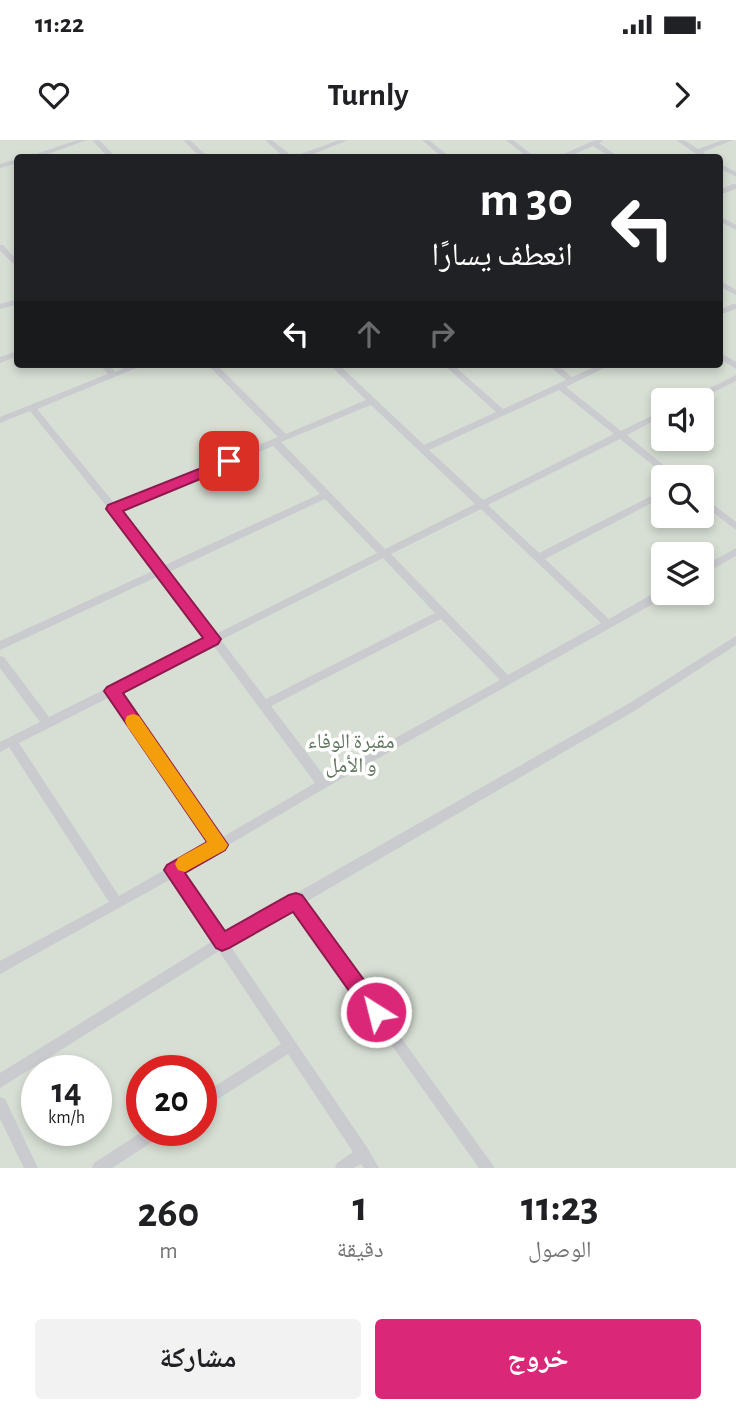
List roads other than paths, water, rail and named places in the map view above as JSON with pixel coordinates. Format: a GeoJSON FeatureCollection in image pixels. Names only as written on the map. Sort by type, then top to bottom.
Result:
{"type":"FeatureCollection","features":[{"type":"Feature","properties":{"kind":"lane"},"geometry":{"type":"LineString","coordinates":[[40,154],[84,140]]}},
{"type":"Feature","properties":{"kind":"lane"},"geometry":{"type":"LineString","coordinates":[[95,140],[110,154]]}},
{"type":"Feature","properties":{"kind":"lane"},"geometry":{"type":"LineString","coordinates":[[186,140],[202,154]]}},
{"type":"Feature","properties":{"kind":"lane"},"geometry":{"type":"LineString","coordinates":[[268,140],[285,154]]}},
{"type":"Feature","properties":{"kind":"lane"},"geometry":{"type":"LineString","coordinates":[[307,154],[345,140]]}},
{"type":"Feature","properties":{"kind":"lane"},"geometry":{"type":"LineString","coordinates":[[425,140],[443,154]]}},
{"type":"Feature","properties":{"kind":"lane"},"geometry":{"type":"LineString","coordinates":[[509,140],[528,154]]}},
{"type":"Feature","properties":{"kind":"lane"},"geometry":{"type":"LineString","coordinates":[[679,140],[702,154]]}},
{"type":"Feature","properties":{"kind":"lane"},"geometry":{"type":"LineString","coordinates":[[698,151],[730,140]]}},
{"type":"Feature","properties":{"kind":"lane"},"geometry":{"type":"LineString","coordinates":[[567,154],[598,141],[613,154]]}},
{"type":"Feature","properties":{"kind":"lane"},"geometry":{"type":"LineString","coordinates":[[0,247],[4,256]]}},
{"type":"Feature","properties":{"kind":"lane"},"geometry":{"type":"LineString","coordinates":[[107,368],[113,375]]}},
{"type":"Feature","properties":{"kind":"lane"},"geometry":{"type":"LineString","coordinates":[[0,420],[131,368]]}},
{"type":"Feature","properties":{"kind":"lane"},"geometry":{"type":"LineString","coordinates":[[215,368],[280,440],[325,495],[507,680]]}},
{"type":"Feature","properties":{"kind":"lane"},"geometry":{"type":"LineString","coordinates":[[336,368],[608,624]]}},
{"type":"Feature","properties":{"kind":"lane"},"geometry":{"type":"LineString","coordinates":[[451,368],[502,413]]}},
{"type":"Feature","properties":{"kind":"lane"},"geometry":{"type":"LineString","coordinates":[[556,368],[572,381]]}},
{"type":"Feature","properties":{"kind":"lane"},"geometry":{"type":"LineString","coordinates":[[423,449],[600,368]]}},
{"type":"Feature","properties":{"kind":"lane"},"geometry":{"type":"LineString","coordinates":[[714,389],[736,378]]}},
{"type":"Feature","properties":{"kind":"lane"},"geometry":{"type":"LineString","coordinates":[[559,386],[658,465]]}},
{"type":"Feature","properties":{"kind":"lane"},"geometry":{"type":"LineString","coordinates":[[113,509],[372,401]]}},
{"type":"Feature","properties":{"kind":"lane"},"geometry":{"type":"LineString","coordinates":[[32,408],[162,569],[323,784]]}},
{"type":"Feature","properties":{"kind":"lane"},"geometry":{"type":"LineString","coordinates":[[117,904],[6,744],[651,419]]}},
{"type":"Feature","properties":{"kind":"lane"},"geometry":{"type":"LineString","coordinates":[[0,646],[325,495]]}},
{"type":"Feature","properties":{"kind":"lane"},"geometry":{"type":"LineString","coordinates":[[538,558],[651,499]]}},
{"type":"Feature","properties":{"kind":"lane"},"geometry":{"type":"LineString","coordinates":[[714,509],[736,527]]}},
{"type":"Feature","properties":{"kind":"lane"},"geometry":{"type":"LineString","coordinates":[[714,563],[736,551]]}},
{"type":"Feature","properties":{"kind":"lane"},"geometry":{"type":"LineString","coordinates":[[0,968],[651,600]]}},
{"type":"Feature","properties":{"kind":"lane"},"geometry":{"type":"LineString","coordinates":[[264,705],[441,614]]}},
{"type":"Feature","properties":{"kind":"lane"},"geometry":{"type":"LineString","coordinates":[[0,1081],[222,942],[632,707],[736,640]]}},
{"type":"Feature","properties":{"kind":"lane"},"geometry":{"type":"LineString","coordinates":[[0,660],[48,724]]}},
{"type":"Feature","properties":{"kind":"lane"},"geometry":{"type":"LineString","coordinates":[[112,691],[219,845]]}},
{"type":"Feature","properties":{"kind":"lane"},"geometry":{"type":"LineString","coordinates":[[173,870],[288,1046],[372,1168]]}},
{"type":"Feature","properties":{"kind":"lane"},"geometry":{"type":"LineString","coordinates":[[296,901],[488,1168]]}},
{"type":"Feature","properties":{"kind":"lane"},"geometry":{"type":"LineString","coordinates":[[217,1092],[288,1046]]}},
{"type":"Feature","properties":{"kind":"lane"},"geometry":{"type":"LineString","coordinates":[[0,1104],[31,1168]]}},
{"type":"Feature","properties":{"kind":"lane"},"geometry":{"type":"LineString","coordinates":[[99,1168],[133,1146]]}},
{"type":"Feature","properties":{"kind":"lane"},"geometry":{"type":"LineString","coordinates":[[342,1168],[363,1154]]}},
{"type":"Feature","properties":{"kind":"park label","name":"مقبرة الوفاء و الأمل"},"geometry":{"type":"Point","coordinates":[351,753]}}]}
